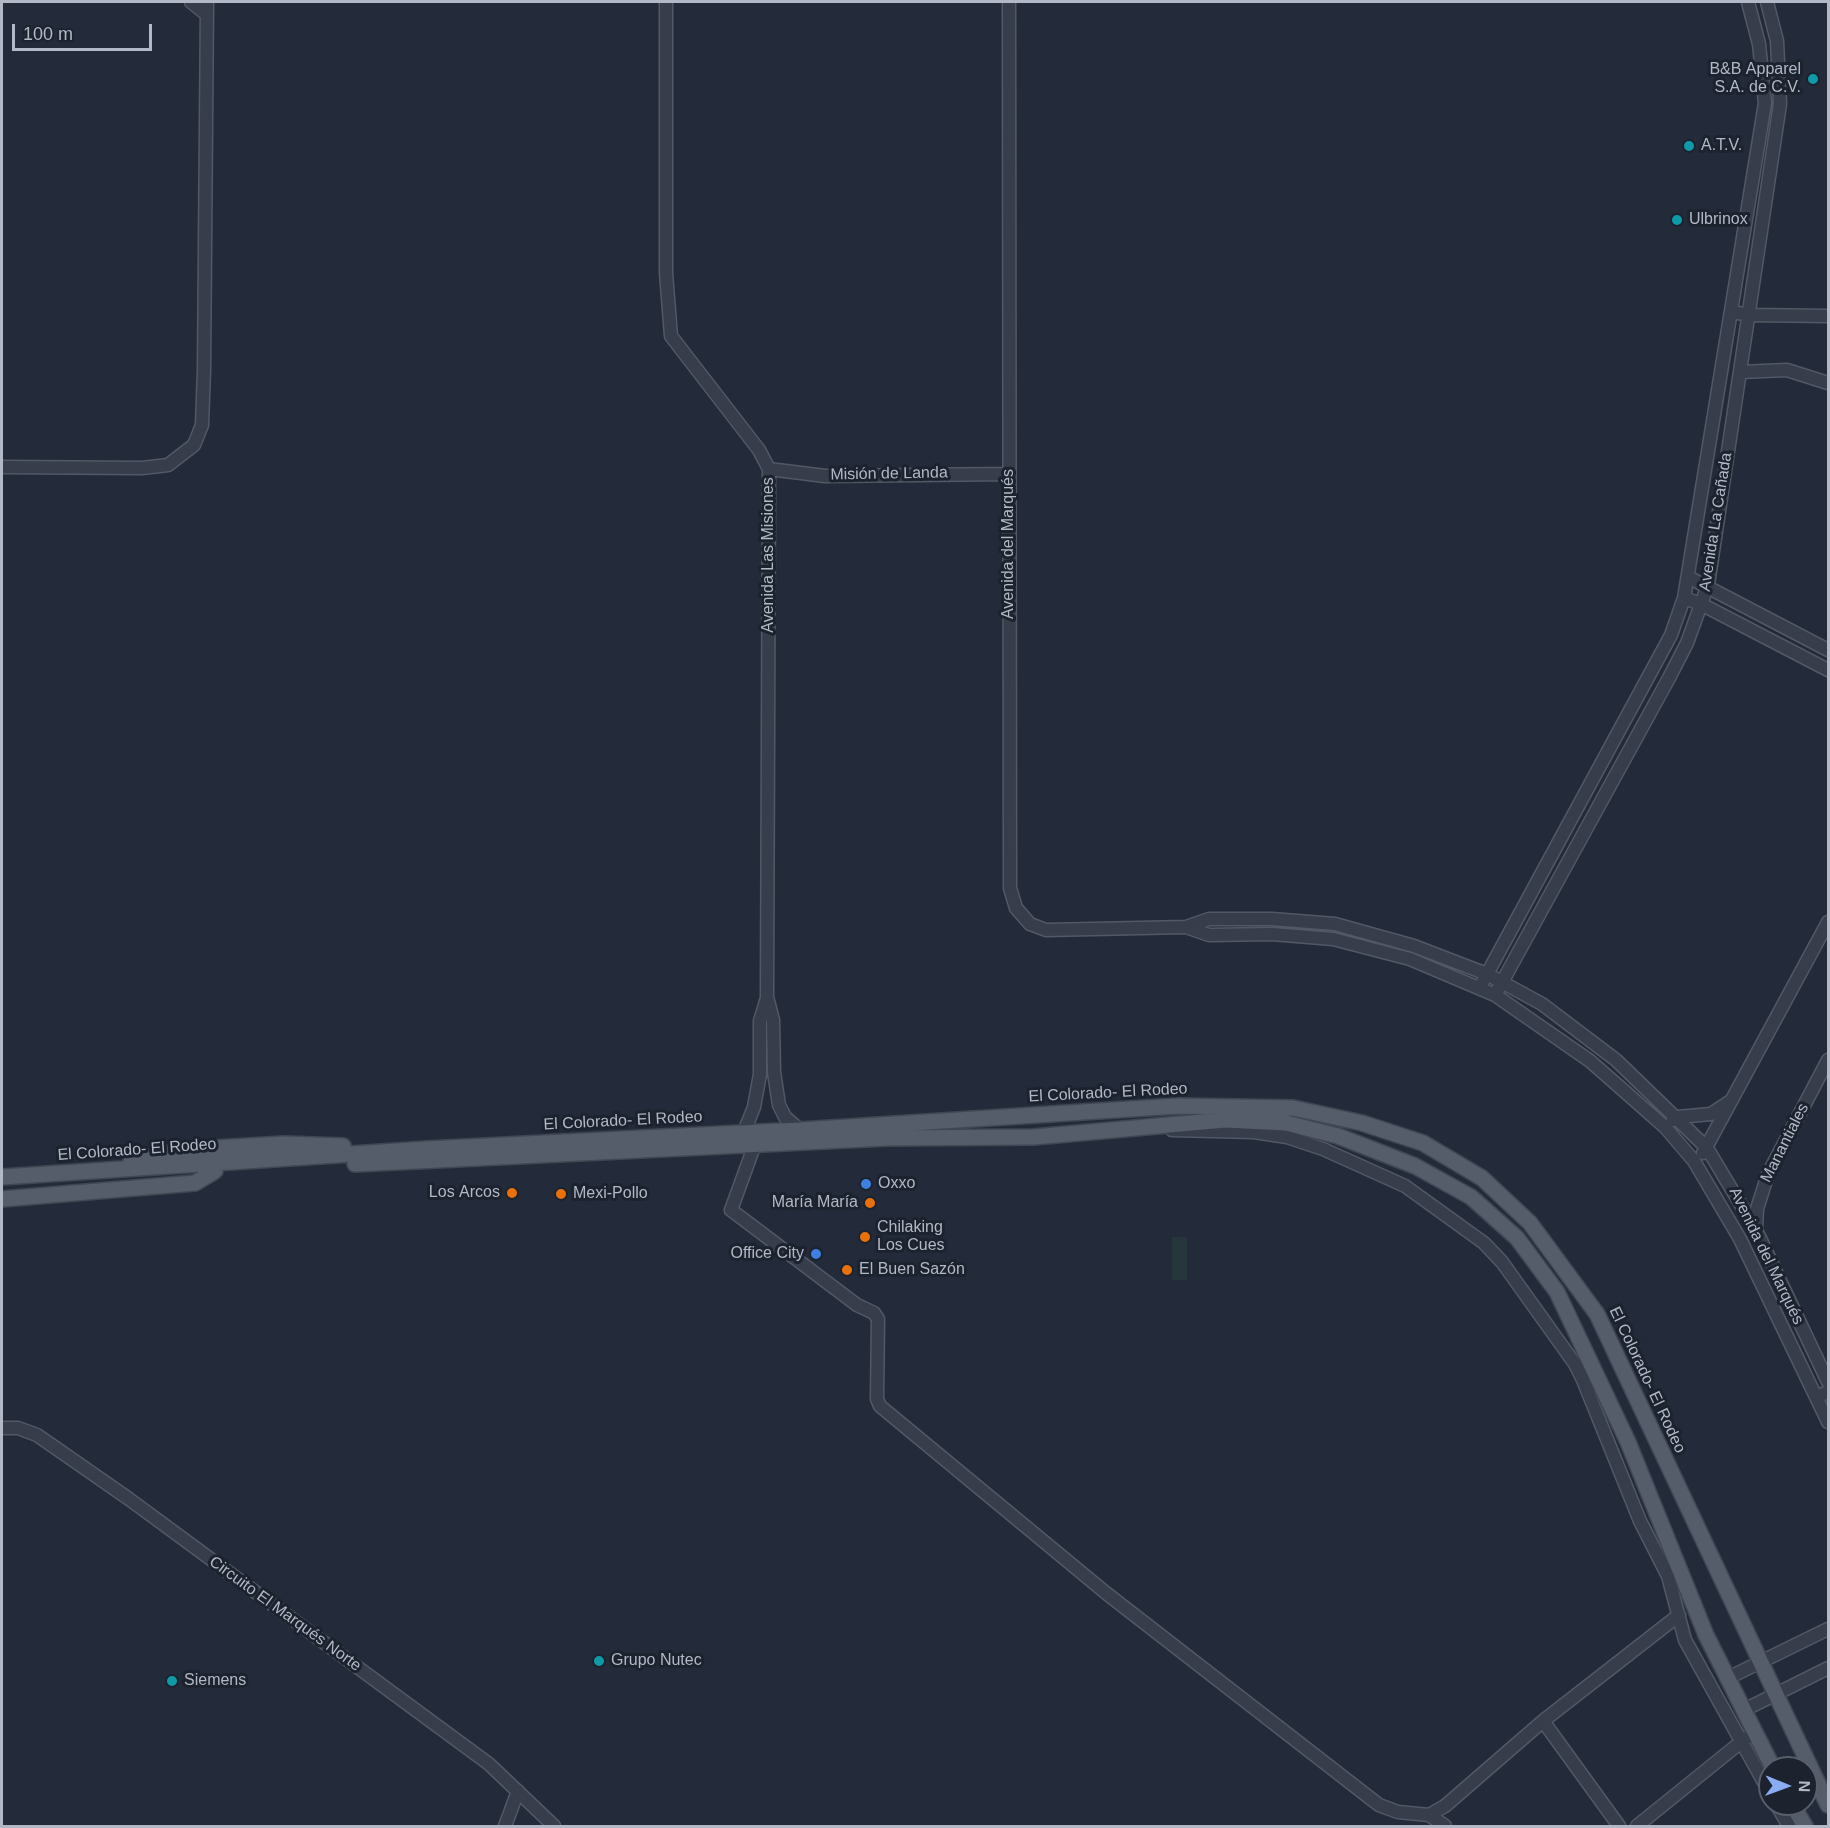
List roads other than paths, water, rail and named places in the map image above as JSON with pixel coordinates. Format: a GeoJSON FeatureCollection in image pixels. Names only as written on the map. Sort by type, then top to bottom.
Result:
{"type":"FeatureCollection","features":[{"type":"Feature","properties":{"kind":"main road","name":"El Colorado- El Rodeo"},"geometry":{"type":"LineString","coordinates":[[2,1177],[83,1172],[180,1150],[284,1144],[427,1149],[800,1130],[1178,1106],[1293,1108],[1362,1123],[1423,1143],[1482,1178],[1530,1223],[1597,1314],[1828,1805]]}},
{"type":"Feature","properties":{"kind":"main road","name":"El Colorado- El Rodeo"},"geometry":{"type":"LineString","coordinates":[[2,1184],[755,1144],[888,1138],[1035,1137],[1225,1120],[1286,1123],[1338,1136],[1415,1166],[1461,1192],[1517,1239],[1557,1292],[1628,1442],[1691,1601],[1767,1756]]}},
{"type":"Feature","properties":{"kind":"main road"},"geometry":{"type":"LineString","coordinates":[[2,1169],[19,1176]]}},
{"type":"Feature","properties":{"kind":"main road"},"geometry":{"type":"LineString","coordinates":[[2,1199],[195,1183],[215,1171]]}},
{"type":"Feature","properties":{"kind":"street"},"geometry":{"type":"LineString","coordinates":[[2,466],[142,468],[168,465],[194,445],[202,425],[204,370],[206,8],[192,2]]}},
{"type":"Feature","properties":{"kind":"street","name":"Avenida Las Misiones"},"geometry":{"type":"LineString","coordinates":[[666,2],[666,273],[671,336],[759,450],[769,470],[767,997],[773,1020],[774,1072],[779,1105],[785,1117],[800,1130]]}},
{"type":"Feature","properties":{"kind":"street","name":"Avenida del Marqués"},"geometry":{"type":"LineString","coordinates":[[1009,2],[1010,888],[1016,908],[1030,924],[1046,930],[1186,927],[1209,919],[1272,919],[1335,924],[1414,946],[1487,974],[1542,1004],[1640,1082],[1707,1148],[1756,1230],[1828,1382]]}},
{"type":"Feature","properties":{"kind":"street"},"geometry":{"type":"LineString","coordinates":[[1480,987],[1671,635],[1690,578],[1764,103],[1759,44],[1748,2]]}},
{"type":"Feature","properties":{"kind":"street","name":"Avenida La Cañada"},"geometry":{"type":"LineString","coordinates":[[1496,995],[1687,644],[1708,585],[1780,104],[1777,41],[1767,2]]}},
{"type":"Feature","properties":{"kind":"street"},"geometry":{"type":"LineString","coordinates":[[1732,312],[1750,315],[1828,316]]}},
{"type":"Feature","properties":{"kind":"street"},"geometry":{"type":"LineString","coordinates":[[1740,372],[1787,370],[1828,383]]}},
{"type":"Feature","properties":{"kind":"street"},"geometry":{"type":"LineString","coordinates":[[1711,443],[1728,446]]}},
{"type":"Feature","properties":{"kind":"street","name":"Misión de Landa"},"geometry":{"type":"LineString","coordinates":[[769,470],[825,476],[1008,474]]}},
{"type":"Feature","properties":{"kind":"street"},"geometry":{"type":"LineString","coordinates":[[1702,501],[1719,504]]}},
{"type":"Feature","properties":{"kind":"street"},"geometry":{"type":"LineString","coordinates":[[1690,578],[1708,585],[1828,650]]}},
{"type":"Feature","properties":{"kind":"street"},"geometry":{"type":"LineString","coordinates":[[1684,598],[1701,604],[1828,670]]}},
{"type":"Feature","properties":{"kind":"street"},"geometry":{"type":"LineString","coordinates":[[1652,670],[1669,678]]}},
{"type":"Feature","properties":{"kind":"street"},"geometry":{"type":"LineString","coordinates":[[1694,1161],[1707,1148],[1828,922]]}},
{"type":"Feature","properties":{"kind":"street","name":"Avenida del Marqués"},"geometry":{"type":"LineString","coordinates":[[1186,927],[1209,935],[1272,934],[1333,939],[1379,951]]}},
{"type":"Feature","properties":{"kind":"street"},"geometry":{"type":"LineString","coordinates":[[1384,938],[1379,951],[1410,959],[1496,995],[1590,1061],[1665,1127],[1694,1161],[1740,1239],[1828,1422]]}},
{"type":"Feature","properties":{"kind":"street","name":"Avenida Las Misiones"},"geometry":{"type":"LineString","coordinates":[[744,1132],[754,1107],[760,1074],[760,1021],[767,997]]}},
{"type":"Feature","properties":{"kind":"street"},"geometry":{"type":"LineString","coordinates":[[1590,1061],[1600,1048]]}},
{"type":"Feature","properties":{"kind":"street","name":"Manantiales"},"geometry":{"type":"LineString","coordinates":[[1756,1230],[1757,1209],[1768,1173],[1828,1060]]}},
{"type":"Feature","properties":{"kind":"street"},"geometry":{"type":"LineString","coordinates":[[1628,1093],[1640,1082]]}},
{"type":"Feature","properties":{"kind":"street"},"geometry":{"type":"LineString","coordinates":[[1665,1127],[1677,1117],[1711,1114],[1732,1100]]}},
{"type":"Feature","properties":{"kind":"street"},"geometry":{"type":"LineString","coordinates":[[1160,1125],[1173,1131],[1254,1132],[1287,1137],[1323,1149],[1405,1186],[1484,1244],[1502,1262],[1575,1364],[1640,1521],[1668,1576],[1685,1640],[1758,1772]]}},
{"type":"Feature","properties":{"kind":"street"},"geometry":{"type":"LineString","coordinates":[[755,1144],[731,1210],[857,1305],[874,1313],[878,1319],[877,1399],[880,1406],[1106,1593],[1379,1805],[1398,1812],[1430,1815],[1445,1827]]}},
{"type":"Feature","properties":{"kind":"street"},"geometry":{"type":"LineString","coordinates":[[1740,1239],[1756,1230]]}},
{"type":"Feature","properties":{"kind":"street"},"geometry":{"type":"LineString","coordinates":[[1764,1290],[1780,1283]]}},
{"type":"Feature","properties":{"kind":"street"},"geometry":{"type":"LineString","coordinates":[[1816,1397],[1828,1392]]}},
{"type":"Feature","properties":{"kind":"street","name":"Circuito El Marqués Norte"},"geometry":{"type":"LineString","coordinates":[[2,1428],[18,1428],[37,1436],[129,1499],[489,1764],[554,1827]]}},
{"type":"Feature","properties":{"kind":"street"},"geometry":{"type":"LineString","coordinates":[[1668,1576],[1691,1601]]}},
{"type":"Feature","properties":{"kind":"street"},"geometry":{"type":"LineString","coordinates":[[1430,1815],[1444,1806],[1543,1721],[1679,1615]]}},
{"type":"Feature","properties":{"kind":"street"},"geometry":{"type":"LineString","coordinates":[[1728,1678],[1828,1629]]}},
{"type":"Feature","properties":{"kind":"street"},"geometry":{"type":"LineString","coordinates":[[1744,1710],[1828,1668]]}},
{"type":"Feature","properties":{"kind":"street"},"geometry":{"type":"LineString","coordinates":[[1543,1721],[1619,1827]]}},
{"type":"Feature","properties":{"kind":"street"},"geometry":{"type":"LineString","coordinates":[[1637,1827],[1740,1741],[1754,1732]]}},
{"type":"Feature","properties":{"kind":"street"},"geometry":{"type":"LineString","coordinates":[[505,1827],[518,1791]]}},
{"type":"Feature","properties":{"kind":"place","name":"B&B Apparel S.A. de C.V."},"geometry":{"type":"Point","coordinates":[1813,79]}},
{"type":"Feature","properties":{"kind":"place","name":"A.T.V."},"geometry":{"type":"Point","coordinates":[1689,146]}},
{"type":"Feature","properties":{"kind":"place","name":"Ulbrinox"},"geometry":{"type":"Point","coordinates":[1677,220]}},
{"type":"Feature","properties":{"kind":"place","name":"Oxxo"},"geometry":{"type":"Point","coordinates":[866,1184]}},
{"type":"Feature","properties":{"kind":"place","name":"Los Arcos"},"geometry":{"type":"Point","coordinates":[512,1193]}},
{"type":"Feature","properties":{"kind":"place","name":"Mexi-Pollo"},"geometry":{"type":"Point","coordinates":[561,1194]}},
{"type":"Feature","properties":{"kind":"place","name":"María María"},"geometry":{"type":"Point","coordinates":[870,1203]}},
{"type":"Feature","properties":{"kind":"place","name":"Chilaking Los Cues"},"geometry":{"type":"Point","coordinates":[865,1237]}},
{"type":"Feature","properties":{"kind":"place","name":"Office City"},"geometry":{"type":"Point","coordinates":[816,1254]}},
{"type":"Feature","properties":{"kind":"place","name":"El Buen Sazón"},"geometry":{"type":"Point","coordinates":[847,1270]}},
{"type":"Feature","properties":{"kind":"place","name":"Grupo Nutec"},"geometry":{"type":"Point","coordinates":[599,1661]}},
{"type":"Feature","properties":{"kind":"place","name":"Siemens"},"geometry":{"type":"Point","coordinates":[172,1681]}}]}
